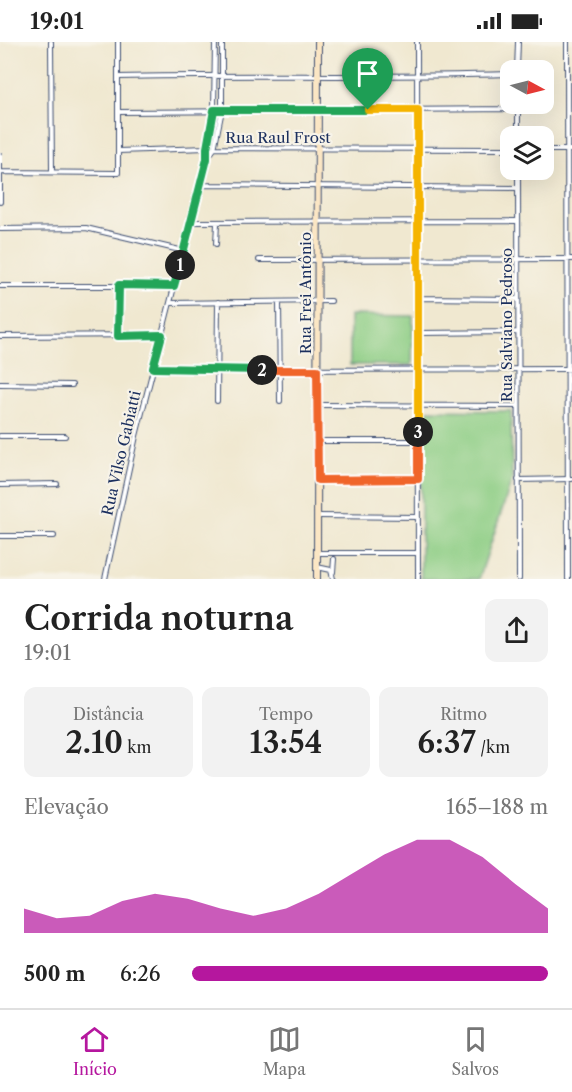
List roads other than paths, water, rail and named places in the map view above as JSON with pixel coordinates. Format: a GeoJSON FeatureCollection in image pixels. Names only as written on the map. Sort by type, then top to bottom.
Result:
{"type":"FeatureCollection","features":[{"type":"Feature","properties":{"kind":"street"},"geometry":{"type":"LineString","coordinates":[[51,42],[52,172]]}},
{"type":"Feature","properties":{"kind":"street"},"geometry":{"type":"LineString","coordinates":[[0,172],[118,173],[118,42]]}},
{"type":"Feature","properties":{"kind":"street","name":"Rua Vilso Gabiatti"},"geometry":{"type":"LineString","coordinates":[[105,579],[153,368],[207,159],[214,110],[215,42]]}},
{"type":"Feature","properties":{"kind":"street","name":"Rua Vilso Gabiatti"},"geometry":{"type":"LineString","coordinates":[[207,159],[214,149],[222,110],[222,42]]}},
{"type":"Feature","properties":{"kind":"street","name":"Rua Frei Antônio"},"geometry":{"type":"LineString","coordinates":[[317,579],[318,42]]}},
{"type":"Feature","properties":{"kind":"street"},"geometry":{"type":"LineString","coordinates":[[417,42],[418,579]]}},
{"type":"Feature","properties":{"kind":"street"},"geometry":{"type":"LineString","coordinates":[[518,42],[518,60]]}},
{"type":"Feature","properties":{"kind":"street"},"geometry":{"type":"LineString","coordinates":[[567,42],[570,150],[568,579]]}},
{"type":"Feature","properties":{"kind":"street"},"geometry":{"type":"LineString","coordinates":[[118,77],[318,74],[416,77],[500,74]]}},
{"type":"Feature","properties":{"kind":"street"},"geometry":{"type":"LineString","coordinates":[[118,112],[418,110],[500,107]]}},
{"type":"Feature","properties":{"kind":"street","name":"Rua Raul Frost"},"geometry":{"type":"LineString","coordinates":[[118,151],[207,148],[500,149]]}},
{"type":"Feature","properties":{"kind":"street"},"geometry":{"type":"LineString","coordinates":[[554,150],[570,150]]}},
{"type":"Feature","properties":{"kind":"street"},"geometry":{"type":"LineString","coordinates":[[0,154],[0,202]]}},
{"type":"Feature","properties":{"kind":"street","name":"Rua Salviano Pedroso"},"geometry":{"type":"LineString","coordinates":[[518,180],[519,579]]}},
{"type":"Feature","properties":{"kind":"street"},"geometry":{"type":"LineString","coordinates":[[200,185],[317,188],[518,188]]}},
{"type":"Feature","properties":{"kind":"street"},"geometry":{"type":"LineString","coordinates":[[191,222],[518,221]]}},
{"type":"Feature","properties":{"kind":"street"},"geometry":{"type":"LineString","coordinates":[[216,244],[217,223]]}},
{"type":"Feature","properties":{"kind":"street"},"geometry":{"type":"LineString","coordinates":[[0,229],[86,228],[184,251]]}},
{"type":"Feature","properties":{"kind":"street"},"geometry":{"type":"LineString","coordinates":[[259,260],[569,259]]}},
{"type":"Feature","properties":{"kind":"street"},"geometry":{"type":"LineString","coordinates":[[118,336],[119,285]]}},
{"type":"Feature","properties":{"kind":"street"},"geometry":{"type":"LineString","coordinates":[[0,286],[174,286]]}},
{"type":"Feature","properties":{"kind":"street"},"geometry":{"type":"LineString","coordinates":[[418,298],[518,299]]}},
{"type":"Feature","properties":{"kind":"street"},"geometry":{"type":"LineString","coordinates":[[170,303],[331,301]]}},
{"type":"Feature","properties":{"kind":"street"},"geometry":{"type":"LineString","coordinates":[[218,302],[218,401]]}},
{"type":"Feature","properties":{"kind":"street"},"geometry":{"type":"LineString","coordinates":[[279,302],[280,401]]}},
{"type":"Feature","properties":{"kind":"street"},"geometry":{"type":"LineString","coordinates":[[418,333],[518,332]]}},
{"type":"Feature","properties":{"kind":"street"},"geometry":{"type":"LineString","coordinates":[[0,336],[162,335]]}},
{"type":"Feature","properties":{"kind":"street"},"geometry":{"type":"LineString","coordinates":[[153,368],[218,370],[570,369]]}},
{"type":"Feature","properties":{"kind":"street"},"geometry":{"type":"LineString","coordinates":[[0,384],[72,385]]}},
{"type":"Feature","properties":{"kind":"street"},"geometry":{"type":"LineString","coordinates":[[318,405],[518,406]]}},
{"type":"Feature","properties":{"kind":"street"},"geometry":{"type":"LineString","coordinates":[[0,436],[65,436]]}},
{"type":"Feature","properties":{"kind":"street"},"geometry":{"type":"LineString","coordinates":[[317,441],[418,441]]}},
{"type":"Feature","properties":{"kind":"street"},"geometry":{"type":"LineString","coordinates":[[318,480],[418,479]]}},
{"type":"Feature","properties":{"kind":"street"},"geometry":{"type":"LineString","coordinates":[[518,480],[570,479]]}},
{"type":"Feature","properties":{"kind":"street"},"geometry":{"type":"LineString","coordinates":[[0,485],[57,484]]}},
{"type":"Feature","properties":{"kind":"street"},"geometry":{"type":"LineString","coordinates":[[318,516],[418,517]]}},
{"type":"Feature","properties":{"kind":"street"},"geometry":{"type":"LineString","coordinates":[[0,536],[54,536]]}},
{"type":"Feature","properties":{"kind":"street"},"geometry":{"type":"LineString","coordinates":[[318,553],[418,553]]}},
{"type":"Feature","properties":{"kind":"street"},"geometry":{"type":"LineString","coordinates":[[333,579],[334,559]]}},
{"type":"Feature","properties":{"kind":"street"},"geometry":{"type":"LineString","coordinates":[[318,567],[328,568],[333,573]]}}]}
